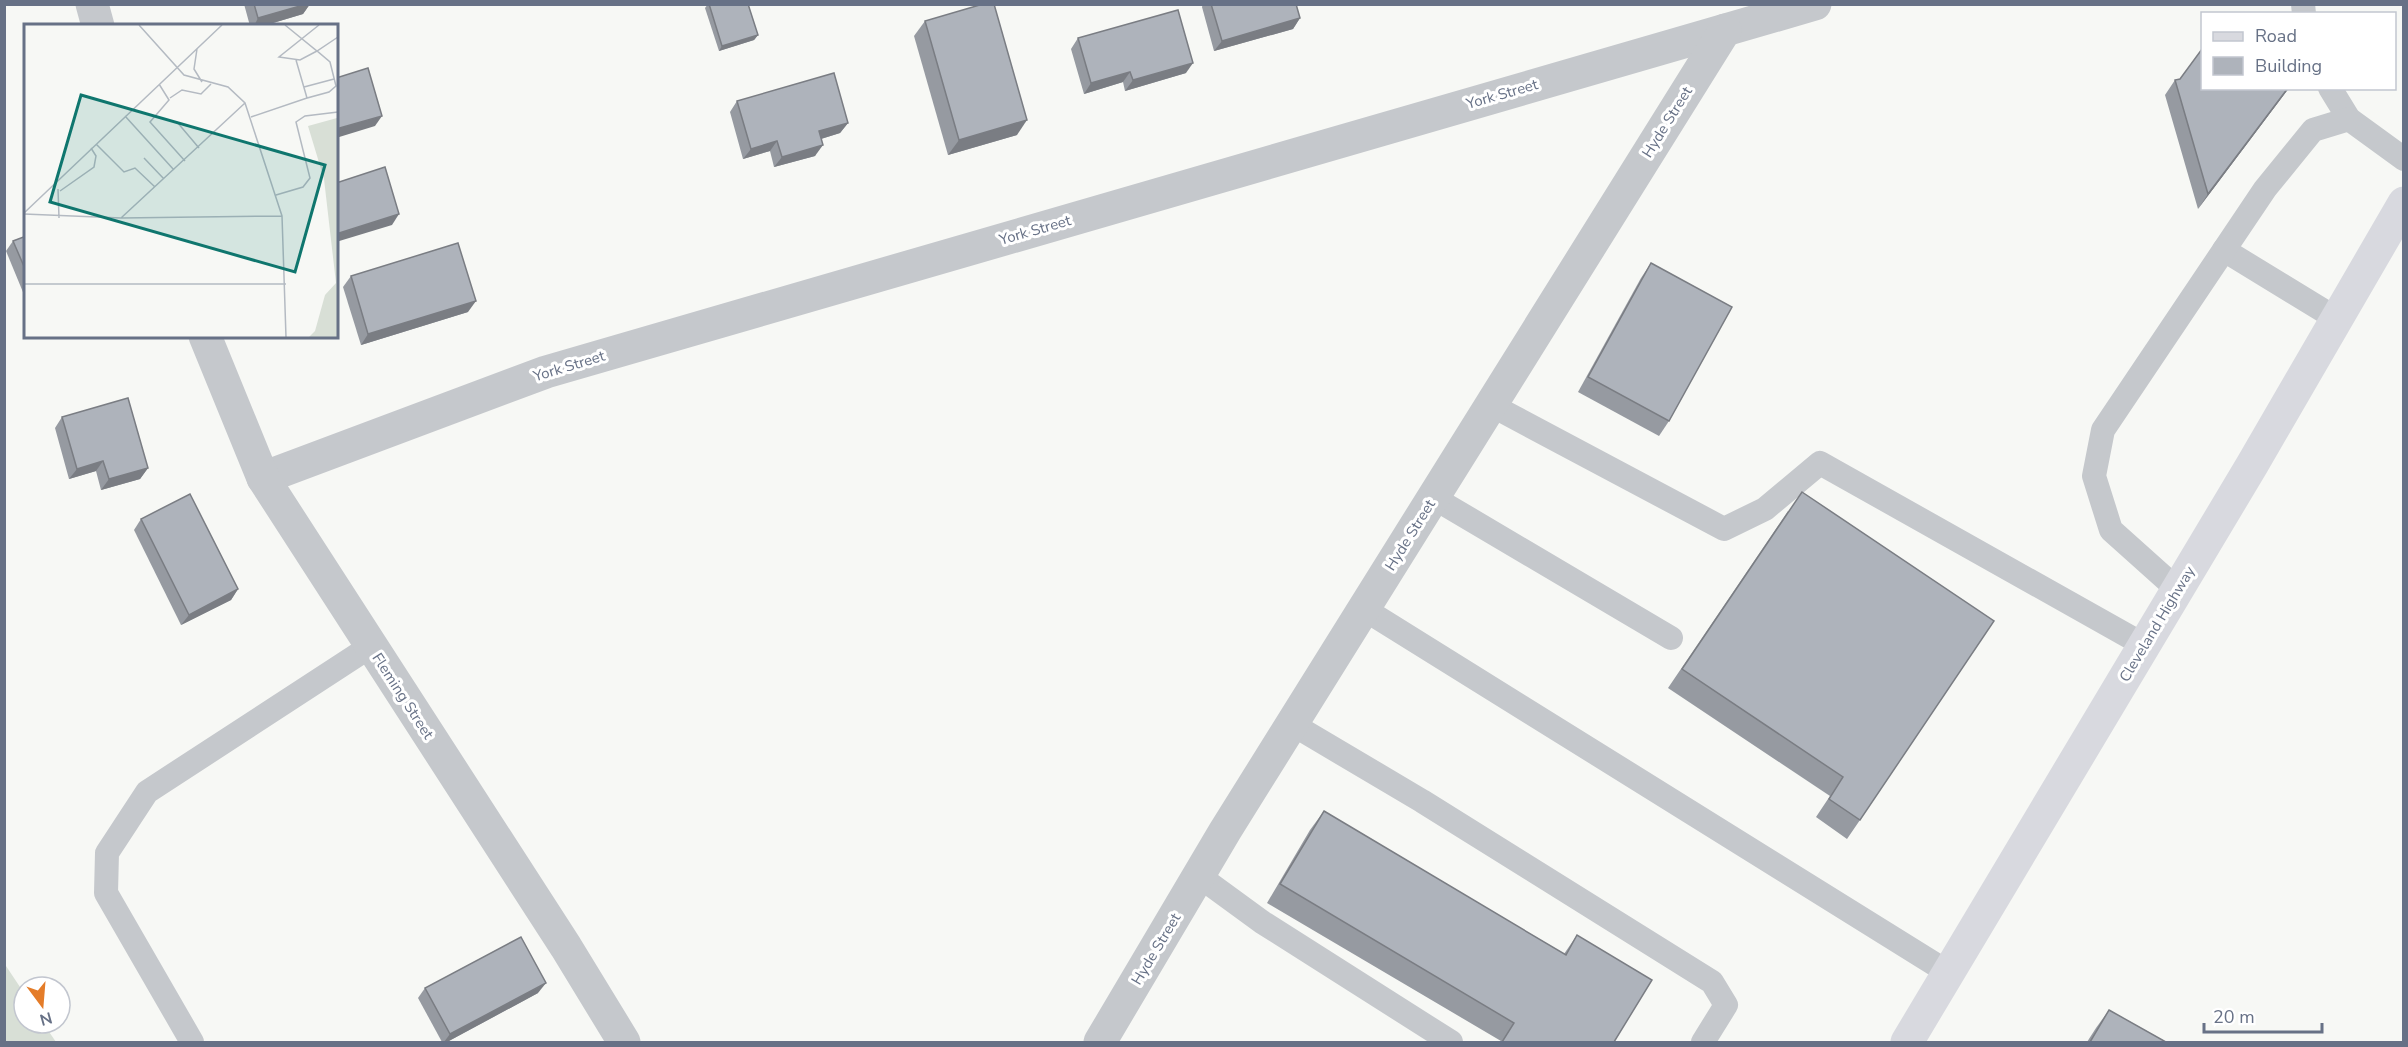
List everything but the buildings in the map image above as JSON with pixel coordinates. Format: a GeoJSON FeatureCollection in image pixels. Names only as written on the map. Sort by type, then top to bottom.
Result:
{"type":"FeatureCollection","features":[{"type":"Feature","properties":{"kind":"main road","name":"Cleveland Highway"},"geometry":{"type":"LineString","coordinates":[[1906,1042],[2178,590],[2403,203]]}},
{"type":"Feature","properties":{"kind":"street"},"geometry":{"type":"LineString","coordinates":[[92,4],[97,24]]}},
{"type":"Feature","properties":{"kind":"street","name":"York Street"},"geometry":{"type":"LineString","coordinates":[[263,478],[546,372],[1815,4]]}},
{"type":"Feature","properties":{"kind":"street","name":"Hyde Street"},"geometry":{"type":"LineString","coordinates":[[1100,1042],[1292,724],[1725,30]]}},
{"type":"Feature","properties":{"kind":"street","name":"Fleming Street"},"geometry":{"type":"LineString","coordinates":[[206,338],[263,478],[566,947],[624,1042]]}},
{"type":"Feature","properties":{"kind":"lane"},"geometry":{"type":"LineString","coordinates":[[2331,90],[2349,119],[2403,159]]}},
{"type":"Feature","properties":{"kind":"lane"},"geometry":{"type":"LineString","coordinates":[[2178,590],[2111,530],[2094,476],[2103,430],[2265,189],[2313,130],[2349,119]]}},
{"type":"Feature","properties":{"kind":"lane"},"geometry":{"type":"LineString","coordinates":[[2224,250],[2337,319]]}},
{"type":"Feature","properties":{"kind":"lane"},"geometry":{"type":"LineString","coordinates":[[1491,405],[1724,529],[1765,509],[1820,463],[2144,645]]}},
{"type":"Feature","properties":{"kind":"lane"},"geometry":{"type":"LineString","coordinates":[[1434,498],[1671,638]]}},
{"type":"Feature","properties":{"kind":"lane"},"geometry":{"type":"LineString","coordinates":[[1364,609],[1948,973]]}},
{"type":"Feature","properties":{"kind":"lane"},"geometry":{"type":"LineString","coordinates":[[192,1042],[106,893],[107,853],[147,792],[371,646]]}},
{"type":"Feature","properties":{"kind":"lane"},"geometry":{"type":"LineString","coordinates":[[1292,724],[1422,801],[1712,982],[1726,1005],[1703,1042]]}},
{"type":"Feature","properties":{"kind":"lane"},"geometry":{"type":"LineString","coordinates":[[1199,876],[1262,922],[1450,1042]]}},
{"type":"Feature","properties":{"kind":"shaded area"},"geometry":{"type":"Polygon","coordinates":[[[4,963],[12,975],[12,1035],[51,1035],[56,1042],[5,1042],[4,963]]]}}]}
